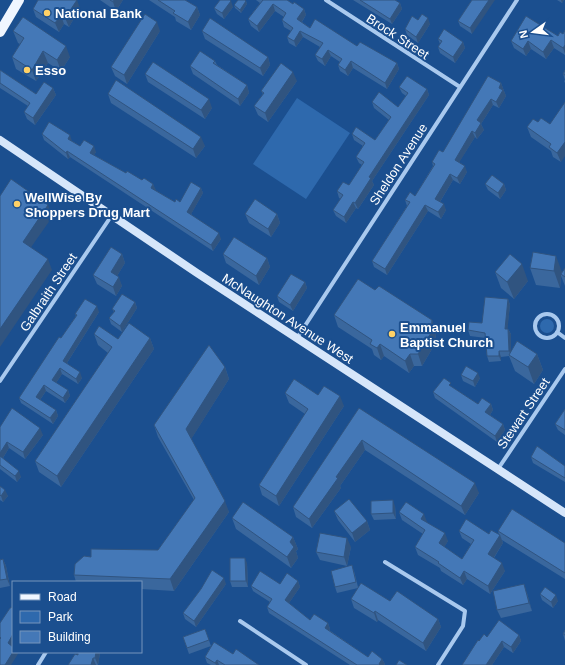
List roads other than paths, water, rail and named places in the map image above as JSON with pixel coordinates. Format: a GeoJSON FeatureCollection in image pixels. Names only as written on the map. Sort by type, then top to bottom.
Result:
{"type":"FeatureCollection","features":[{"type":"Feature","properties":{"kind":"main road"},"geometry":{"type":"LineString","coordinates":[[0,32],[19,0]]}},
{"type":"Feature","properties":{"kind":"main road","name":"McNaughton Avenue West"},"geometry":{"type":"LineString","coordinates":[[0,140],[297,339],[565,513]]}},
{"type":"Feature","properties":{"kind":"street","name":"Brock Street"},"geometry":{"type":"LineString","coordinates":[[326,0],[460,87]]}},
{"type":"Feature","properties":{"kind":"street","name":"Sheldon Avenue"},"geometry":{"type":"LineString","coordinates":[[297,339],[517,0]]}},
{"type":"Feature","properties":{"kind":"street","name":"Galbraith Street"},"geometry":{"type":"LineString","coordinates":[[0,381],[112,215]]}},
{"type":"Feature","properties":{"kind":"street"},"geometry":{"type":"LineString","coordinates":[[545,314],[552,316],[558,321],[557,332],[550,337],[540,335],[535,325],[538,318],[545,314]]}},
{"type":"Feature","properties":{"kind":"street"},"geometry":{"type":"LineString","coordinates":[[557,332],[565,338]]}},
{"type":"Feature","properties":{"kind":"street","name":"Stewart Street"},"geometry":{"type":"LineString","coordinates":[[498,469],[565,368]]}},
{"type":"Feature","properties":{"kind":"street"},"geometry":{"type":"LineString","coordinates":[[385,562],[465,611],[463,626],[438,665]]}},
{"type":"Feature","properties":{"kind":"street"},"geometry":{"type":"LineString","coordinates":[[240,621],[306,665]]}},
{"type":"Feature","properties":{"kind":"street"},"geometry":{"type":"LineString","coordinates":[[38,665],[45,653]]}},
{"type":"Feature","properties":{"kind":"place","name":"National Bank"},"geometry":{"type":"Point","coordinates":[47,13]}},
{"type":"Feature","properties":{"kind":"place","name":"Esso"},"geometry":{"type":"Point","coordinates":[27,70]}},
{"type":"Feature","properties":{"kind":"place","name":"WellWise By Shoppers Drug Mart"},"geometry":{"type":"Point","coordinates":[17,204]}},
{"type":"Feature","properties":{"kind":"place","name":"Emmanuel Baptist Church"},"geometry":{"type":"Point","coordinates":[392,334]}}]}
